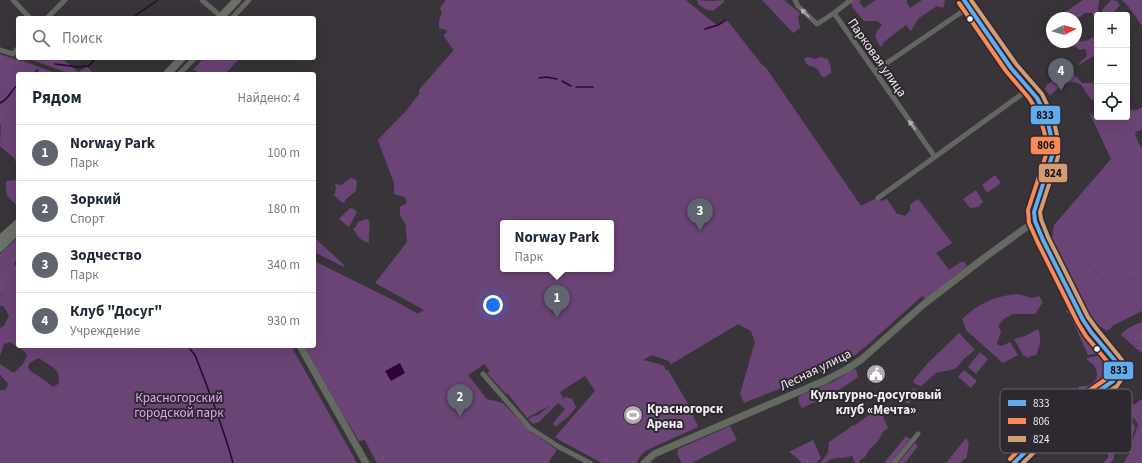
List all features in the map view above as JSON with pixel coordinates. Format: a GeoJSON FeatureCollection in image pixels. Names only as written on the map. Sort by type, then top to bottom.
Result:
{"type":"FeatureCollection","features":[{"type":"Feature","properties":{"kind":"main road"},"geometry":{"type":"LineString","coordinates":[[216,16],[230,0]]}},
{"type":"Feature","properties":{"kind":"main road"},"geometry":{"type":"LineString","coordinates":[[216,16],[237,0]]}},
{"type":"Feature","properties":{"kind":"main road"},"geometry":{"type":"LineString","coordinates":[[162,72],[173,60]]}},
{"type":"Feature","properties":{"kind":"main road"},"geometry":{"type":"LineString","coordinates":[[169,72],[180,60]]}},
{"type":"Feature","properties":{"kind":"main road"},"geometry":{"type":"LineString","coordinates":[[0,239],[16,224]]}},
{"type":"Feature","properties":{"kind":"main road"},"geometry":{"type":"LineString","coordinates":[[0,248],[16,232]]}},
{"type":"Feature","properties":{"kind":"street"},"geometry":{"type":"LineString","coordinates":[[13,0],[28,16]]}},
{"type":"Feature","properties":{"kind":"street"},"geometry":{"type":"LineString","coordinates":[[50,16],[65,0]]}},
{"type":"Feature","properties":{"kind":"street"},"geometry":{"type":"LineString","coordinates":[[202,0],[216,16]]}},
{"type":"Feature","properties":{"kind":"street"},"geometry":{"type":"LineString","coordinates":[[234,16],[249,0]]}},
{"type":"Feature","properties":{"kind":"street","name":"Парковая улица"},"geometry":{"type":"LineString","coordinates":[[795,0],[798,6],[817,24],[834,13],[935,157]]}},
{"type":"Feature","properties":{"kind":"street"},"geometry":{"type":"LineString","coordinates":[[834,13],[851,0]]}},
{"type":"Feature","properties":{"kind":"street"},"geometry":{"type":"LineString","coordinates":[[964,0],[1014,72],[1039,102],[1045,116],[1050,133],[1052,148],[1050,163],[1035,206],[1035,221],[1083,320],[1091,332],[1115,360],[1118,375],[1113,381],[1102,389]]}},
{"type":"Feature","properties":{"kind":"street"},"geometry":{"type":"LineString","coordinates":[[875,72],[969,7]]}},
{"type":"Feature","properties":{"kind":"street"},"geometry":{"type":"LineString","coordinates":[[0,50],[13,54],[16,50]]}},
{"type":"Feature","properties":{"kind":"street"},"geometry":{"type":"LineString","coordinates":[[182,72],[192,60]]}},
{"type":"Feature","properties":{"kind":"street"},"geometry":{"type":"LineString","coordinates":[[878,198],[1029,89]]}},
{"type":"Feature","properties":{"kind":"street","name":"Лесная улица"},"geometry":{"type":"LineString","coordinates":[[644,463],[654,454],[819,383],[847,369],[865,357],[924,304],[1035,221]]}},
{"type":"Feature","properties":{"kind":"street"},"geometry":{"type":"LineString","coordinates":[[301,348],[366,463]]}},
{"type":"Feature","properties":{"kind":"street"},"geometry":{"type":"LineString","coordinates":[[483,374],[530,428],[559,447],[590,463]]}},
{"type":"Feature","properties":{"kind":"street"},"geometry":{"type":"LineString","coordinates":[[894,463],[918,434]]}},
{"type":"Feature","properties":{"kind":"street"},"geometry":{"type":"LineString","coordinates":[[1014,463],[1024,453]]}},
{"type":"Feature","properties":{"kind":"shaded area"},"geometry":{"type":"Polygon","coordinates":[[[446,0],[686,0],[717,25],[726,19],[762,65],[766,68],[861,206],[875,199],[882,201],[887,199],[897,214],[905,216],[910,211],[910,205],[918,199],[952,243],[936,253],[949,270],[961,262],[964,262],[967,266],[926,299],[922,296],[846,362],[744,403],[740,394],[755,342],[751,331],[738,324],[671,364],[669,361],[652,355],[643,360],[663,365],[666,370],[668,370],[687,402],[698,427],[645,451],[636,463],[602,463],[555,437],[595,391],[585,376],[560,392],[563,398],[527,418],[508,394],[506,394],[487,373],[490,371],[484,364],[468,375],[487,399],[503,403],[530,431],[557,450],[548,463],[377,463],[327,369],[424,310],[375,283],[407,242],[406,225],[400,215],[400,207],[407,203],[405,197],[394,194],[394,183],[378,140],[406,111],[420,93],[419,90],[454,50],[445,38],[444,34],[447,33],[447,30],[439,28],[439,21],[442,13],[440,8],[446,0]]]}},
{"type":"Feature","properties":{"kind":"shaded area"},"geometry":{"type":"Polygon","coordinates":[[[697,0],[724,0],[724,2],[713,11],[705,9],[698,4],[697,0]]]}},
{"type":"Feature","properties":{"kind":"shaded area"},"geometry":{"type":"Polygon","coordinates":[[[1111,0],[1117,1],[1120,5],[1114,12],[1103,12],[1102,10],[1111,0]]]}},
{"type":"Feature","properties":{"kind":"shaded area"},"geometry":{"type":"Polygon","coordinates":[[[1122,0],[1142,0],[1142,26],[1128,6],[1122,0]]]}},
{"type":"Feature","properties":{"kind":"shaded area"},"geometry":{"type":"Polygon","coordinates":[[[0,54],[52,72],[16,72],[16,113],[14,116],[16,118],[16,125],[11,122],[0,125],[0,54]]]}},
{"type":"Feature","properties":{"kind":"shaded area"},"geometry":{"type":"Polygon","coordinates":[[[32,60],[64,60],[78,72],[65,72],[32,60]]]}},
{"type":"Feature","properties":{"kind":"shaded area"},"geometry":{"type":"Polygon","coordinates":[[[87,67],[92,72],[78,72],[87,67]]]}},
{"type":"Feature","properties":{"kind":"shaded area"},"geometry":{"type":"Polygon","coordinates":[[[1142,107],[1142,129],[1135,133],[1142,148],[1142,274],[1111,286],[1053,232],[1054,225],[1111,159],[1088,110],[1094,117],[1094,120],[1130,120],[1130,109],[1137,110],[1142,107]]]}},
{"type":"Feature","properties":{"kind":"shaded area"},"geometry":{"type":"Polygon","coordinates":[[[995,175],[1001,183],[987,193],[982,185],[995,175]]]}},
{"type":"Feature","properties":{"kind":"shaded area"},"geometry":{"type":"Polygon","coordinates":[[[976,190],[983,202],[978,207],[970,208],[963,199],[976,190]]]}},
{"type":"Feature","properties":{"kind":"shaded area"},"geometry":{"type":"Polygon","coordinates":[[[350,208],[357,212],[349,227],[339,219],[350,208]]]}},
{"type":"Feature","properties":{"kind":"shaded area"},"geometry":{"type":"Polygon","coordinates":[[[16,253],[16,260],[14,264],[16,266],[16,286],[8,295],[2,293],[0,296],[0,275],[7,267],[7,256],[16,253]]]}},
{"type":"Feature","properties":{"kind":"shaded area"},"geometry":{"type":"Polygon","coordinates":[[[1069,308],[1072,310],[1086,337],[1099,353],[1088,355],[1069,313],[1066,311],[1069,308]]]}},
{"type":"Feature","properties":{"kind":"shaded area"},"geometry":{"type":"Polygon","coordinates":[[[1142,328],[1142,343],[1134,341],[1132,339],[1133,333],[1142,328]]]}},
{"type":"Feature","properties":{"kind":"shaded area"},"geometry":{"type":"Polygon","coordinates":[[[980,352],[988,359],[976,374],[968,367],[980,352]]]}},
{"type":"Feature","properties":{"kind":"shaded area"},"geometry":{"type":"Polygon","coordinates":[[[1100,355],[1112,369],[1111,375],[1091,389],[1078,389],[1079,386],[1091,384],[1096,378],[1096,368],[1087,360],[1087,358],[1100,355]]]}},
{"type":"Feature","properties":{"kind":"shaded area"},"geometry":{"type":"Polygon","coordinates":[[[400,363],[405,373],[391,381],[385,371],[400,363]]]}},
{"type":"Feature","properties":{"kind":"shaded area"},"geometry":{"type":"Polygon","coordinates":[[[964,370],[977,381],[971,388],[958,377],[964,370]]]}},
{"type":"Feature","properties":{"kind":"shaded area"},"geometry":{"type":"Polygon","coordinates":[[[914,388],[918,392],[908,404],[903,400],[914,388]]]}},
{"type":"Feature","properties":{"kind":"shaded area"},"geometry":{"type":"Polygon","coordinates":[[[906,436],[910,439],[891,463],[884,463],[906,436]]]}},
{"type":"Feature","properties":{"kind":"shaded area"},"geometry":{"type":"Polygon","coordinates":[[[813,440],[821,458],[816,463],[802,463],[789,452],[813,440]]]}},
{"type":"Feature","properties":{"kind":"shaded area"},"geometry":{"type":"Polygon","coordinates":[[[915,443],[918,446],[905,463],[898,463],[915,443]]]}},
{"type":"Feature","properties":{"kind":"green space"},"geometry":{"type":"Polygon","coordinates":[[[446,0],[642,0],[625,43],[593,87],[595,94],[618,106],[640,112],[665,104],[682,90],[698,64],[706,37],[701,16],[702,14],[717,25],[726,19],[762,65],[766,68],[861,206],[875,199],[882,201],[887,199],[897,214],[905,216],[910,211],[910,205],[918,199],[952,243],[936,253],[949,270],[961,262],[964,262],[967,266],[926,299],[922,296],[846,362],[771,392],[765,384],[752,386],[755,369],[749,363],[755,342],[751,331],[738,324],[671,364],[669,361],[652,355],[643,326],[593,317],[588,309],[574,272],[614,272],[614,220],[565,220],[562,165],[552,141],[497,167],[464,185],[427,209],[407,242],[406,225],[400,215],[400,207],[407,203],[405,197],[394,194],[394,183],[378,140],[406,111],[420,93],[419,90],[454,50],[445,38],[444,34],[447,33],[447,30],[439,28],[439,21],[442,13],[440,8],[446,0]],[[503,52],[479,58],[453,73],[439,98],[433,164],[437,171],[473,151],[503,131],[527,104],[539,78],[537,69],[523,56],[503,52]],[[698,215],[696,216],[688,236],[688,241],[691,250],[696,254],[702,251],[711,228],[712,221],[698,215]]]}},
{"type":"Feature","properties":{"kind":"green space"},"geometry":{"type":"Polygon","coordinates":[[[762,0],[784,0],[800,13],[798,18],[800,28],[793,33],[762,0]]]}},
{"type":"Feature","properties":{"kind":"green space"},"geometry":{"type":"Polygon","coordinates":[[[850,0],[861,0],[859,2],[864,8],[876,0],[907,0],[906,1],[910,8],[922,0],[944,0],[945,2],[943,8],[937,6],[918,19],[911,31],[906,25],[885,41],[881,47],[877,41],[876,33],[882,25],[877,21],[864,21],[853,8],[850,0]]]}},
{"type":"Feature","properties":{"kind":"green space"},"geometry":{"type":"Polygon","coordinates":[[[1083,0],[1099,0],[1099,12],[1094,12],[1094,16],[1092,13],[1085,13],[1082,15],[1082,12],[1065,12],[1083,0]]]}},
{"type":"Feature","properties":{"kind":"green space"},"geometry":{"type":"Polygon","coordinates":[[[1094,36],[1094,56],[1079,65],[1079,63],[1087,56],[1086,50],[1080,50],[1077,48],[1082,48],[1082,41],[1094,36]]]}},
{"type":"Feature","properties":{"kind":"green space"},"geometry":{"type":"Polygon","coordinates":[[[808,57],[815,59],[821,57],[828,59],[831,73],[823,77],[817,69],[807,65],[804,58],[808,57]]]}},
{"type":"Feature","properties":{"kind":"green space"},"geometry":{"type":"Polygon","coordinates":[[[21,60],[47,70],[44,72],[17,72],[22,67],[21,60]]]}},
{"type":"Feature","properties":{"kind":"green space"},"geometry":{"type":"Polygon","coordinates":[[[202,60],[238,60],[227,72],[200,72],[193,70],[202,60]]]}},
{"type":"Feature","properties":{"kind":"green space"},"geometry":{"type":"Polygon","coordinates":[[[1069,69],[1082,83],[1094,84],[1094,99],[1092,100],[1089,97],[1081,85],[1073,82],[1060,87],[1050,96],[1045,89],[1047,84],[1065,75],[1069,69]]]}},
{"type":"Feature","properties":{"kind":"green space"},"geometry":{"type":"Polygon","coordinates":[[[12,71],[17,72],[16,118],[14,116],[15,113],[11,113],[7,109],[0,108],[0,73],[11,73],[12,71]]]}},
{"type":"Feature","properties":{"kind":"green space"},"geometry":{"type":"Polygon","coordinates":[[[1,121],[11,122],[16,125],[16,163],[15,159],[0,146],[1,121]]]}},
{"type":"Feature","properties":{"kind":"green space"},"geometry":{"type":"Polygon","coordinates":[[[1131,123],[1139,123],[1140,128],[1128,134],[1120,134],[1120,132],[1126,129],[1131,123]]]}},
{"type":"Feature","properties":{"kind":"green space"},"geometry":{"type":"Polygon","coordinates":[[[553,153],[559,165],[563,220],[500,220],[500,272],[572,272],[578,298],[585,312],[571,317],[551,332],[545,334],[537,331],[538,336],[532,339],[527,351],[508,363],[506,356],[511,348],[508,343],[502,343],[491,349],[485,350],[480,367],[468,375],[444,332],[424,310],[437,306],[452,323],[461,315],[452,299],[460,293],[463,286],[467,285],[474,287],[476,298],[475,310],[483,321],[495,316],[513,322],[515,308],[499,283],[488,273],[483,241],[477,237],[474,237],[467,245],[459,250],[456,260],[452,266],[437,276],[433,271],[435,260],[430,255],[420,255],[417,253],[417,246],[412,241],[414,238],[430,233],[430,226],[427,226],[424,219],[426,216],[436,207],[456,194],[474,199],[479,195],[489,196],[488,202],[470,209],[458,213],[438,215],[437,224],[442,232],[456,230],[460,224],[472,233],[481,213],[489,209],[510,170],[543,154],[553,153]],[[532,277],[514,287],[524,303],[539,305],[547,300],[545,297],[551,293],[547,286],[540,291],[532,277]],[[501,323],[487,327],[490,340],[495,342],[507,334],[509,330],[501,323]]]}},
{"type":"Feature","properties":{"kind":"green space"},"geometry":{"type":"Polygon","coordinates":[[[351,178],[357,182],[356,191],[346,199],[344,203],[341,202],[334,196],[336,189],[335,184],[341,185],[351,178]]]}},
{"type":"Feature","properties":{"kind":"green space"},"geometry":{"type":"Polygon","coordinates":[[[16,180],[16,205],[7,194],[6,181],[16,180]]]}},
{"type":"Feature","properties":{"kind":"green space"},"geometry":{"type":"Polygon","coordinates":[[[1099,188],[1101,189],[1101,195],[1099,205],[1106,235],[1105,245],[1100,245],[1092,241],[1086,233],[1081,220],[1087,205],[1093,200],[1099,188]]]}},
{"type":"Feature","properties":{"kind":"green space"},"geometry":{"type":"Polygon","coordinates":[[[366,219],[369,220],[370,223],[369,243],[359,237],[353,228],[355,228],[358,222],[366,219]]]}},
{"type":"Feature","properties":{"kind":"green space"},"geometry":{"type":"Polygon","coordinates":[[[1053,232],[1111,286],[1142,274],[1142,311],[1114,325],[1107,331],[1090,320],[1088,311],[1081,301],[1079,292],[1063,266],[1062,257],[1052,239],[1053,232]]]}},
{"type":"Feature","properties":{"kind":"green space"},"geometry":{"type":"Polygon","coordinates":[[[16,239],[16,253],[7,257],[13,265],[12,268],[7,267],[0,275],[0,254],[16,239]]]}},
{"type":"Feature","properties":{"kind":"green space"},"geometry":{"type":"Polygon","coordinates":[[[316,239],[345,266],[344,267],[316,253],[316,239]]]}},
{"type":"Feature","properties":{"kind":"green space"},"geometry":{"type":"Polygon","coordinates":[[[409,259],[416,262],[413,269],[418,277],[424,279],[426,282],[419,293],[425,299],[424,304],[421,307],[382,286],[397,265],[409,259]]]}},
{"type":"Feature","properties":{"kind":"green space"},"geometry":{"type":"Polygon","coordinates":[[[316,262],[418,314],[433,331],[426,336],[416,336],[414,339],[381,359],[366,372],[362,378],[362,392],[354,397],[348,398],[346,402],[351,410],[359,415],[370,409],[382,411],[369,419],[364,440],[359,441],[305,348],[316,348],[316,262]]]}},
{"type":"Feature","properties":{"kind":"green space","name":"Красногорский городской парк"},"geometry":{"type":"Polygon","coordinates":[[[16,286],[16,346],[10,342],[4,344],[0,356],[0,328],[4,326],[9,315],[3,306],[0,306],[0,296],[4,292],[8,295],[16,286]]]}},
{"type":"Feature","properties":{"kind":"green space"},"geometry":{"type":"Polygon","coordinates":[[[1018,294],[1032,298],[1039,296],[1043,302],[1035,314],[1013,314],[1005,318],[998,326],[1001,331],[997,344],[1002,346],[1010,342],[1018,355],[1003,363],[966,330],[962,319],[974,309],[988,301],[1002,296],[1018,294]]]}},
{"type":"Feature","properties":{"kind":"green space"},"geometry":{"type":"Polygon","coordinates":[[[1142,322],[1142,328],[1133,333],[1132,339],[1142,343],[1142,351],[1140,352],[1121,335],[1128,329],[1142,322]]]}},
{"type":"Feature","properties":{"kind":"green space"},"geometry":{"type":"Polygon","coordinates":[[[1038,329],[1040,339],[1039,348],[1036,355],[1028,358],[1023,355],[1014,339],[1025,336],[1038,329]]]}},
{"type":"Feature","properties":{"kind":"green space"},"geometry":{"type":"Polygon","coordinates":[[[959,333],[975,350],[955,369],[936,373],[921,386],[915,384],[913,381],[927,364],[959,333]]]}},
{"type":"Feature","properties":{"kind":"green space"},"geometry":{"type":"Polygon","coordinates":[[[437,338],[442,339],[449,353],[454,377],[450,380],[447,377],[444,367],[439,360],[435,359],[428,349],[430,341],[437,338]]]}},
{"type":"Feature","properties":{"kind":"green space","name":"Красногорский городской парк"},"geometry":{"type":"Polygon","coordinates":[[[19,348],[292,348],[357,463],[0,463],[0,390],[5,390],[8,385],[0,375],[0,364],[12,372],[15,372],[23,364],[27,356],[26,353],[19,348]],[[39,358],[31,362],[28,366],[30,371],[53,387],[58,384],[59,379],[57,371],[39,358]]]}},
{"type":"Feature","properties":{"kind":"green space"},"geometry":{"type":"Polygon","coordinates":[[[856,369],[858,377],[852,382],[824,398],[802,408],[799,404],[799,396],[834,381],[856,369]]]}},
{"type":"Feature","properties":{"kind":"green space"},"geometry":{"type":"Polygon","coordinates":[[[439,382],[448,389],[422,403],[418,403],[414,394],[422,389],[427,389],[433,383],[439,382]]]}},
{"type":"Feature","properties":{"kind":"green space"},"geometry":{"type":"Polygon","coordinates":[[[566,397],[572,399],[576,407],[570,415],[557,426],[554,426],[553,423],[565,409],[558,403],[539,422],[533,424],[528,419],[539,415],[551,404],[566,397]]]}},
{"type":"Feature","properties":{"kind":"green space"},"geometry":{"type":"Polygon","coordinates":[[[1142,399],[1142,463],[1123,463],[1129,453],[1132,453],[1132,444],[1138,424],[1132,416],[1132,406],[1142,399]]]}},
{"type":"Feature","properties":{"kind":"green space"},"geometry":{"type":"Polygon","coordinates":[[[878,413],[882,414],[888,428],[859,463],[855,463],[852,456],[834,458],[826,463],[820,463],[828,453],[829,442],[869,415],[878,413]]]}},
{"type":"Feature","properties":{"kind":"green space"},"geometry":{"type":"Polygon","coordinates":[[[1132,424],[1135,428],[1132,437],[1132,424]]]}},
{"type":"Feature","properties":{"kind":"green space"},"geometry":{"type":"Polygon","coordinates":[[[730,426],[737,440],[692,463],[682,463],[677,454],[678,449],[730,426]]]}},
{"type":"Feature","properties":{"kind":"green space"},"geometry":{"type":"Polygon","coordinates":[[[966,438],[969,443],[967,457],[960,463],[946,463],[966,438]]]}},
{"type":"Feature","properties":{"kind":"green space"},"geometry":{"type":"Polygon","coordinates":[[[1109,453],[1114,453],[1114,459],[1110,463],[1103,463],[1108,458],[1109,453]]]}},
{"type":"Feature","properties":{"kind":"waterway"},"geometry":{"type":"LineString","coordinates":[[135,16],[158,0]]}},
{"type":"Feature","properties":{"kind":"waterway"},"geometry":{"type":"LineString","coordinates":[[705,29],[723,22]]}},
{"type":"Feature","properties":{"kind":"waterway"},"geometry":{"type":"LineString","coordinates":[[55,64],[78,67],[89,66],[94,60]]}},
{"type":"Feature","properties":{"kind":"waterway"},"geometry":{"type":"LineString","coordinates":[[539,78],[546,77],[557,79]]}},
{"type":"Feature","properties":{"kind":"waterway"},"geometry":{"type":"LineString","coordinates":[[562,81],[571,86]]}},
{"type":"Feature","properties":{"kind":"waterway"},"geometry":{"type":"LineString","coordinates":[[0,103],[4,101],[16,87]]}},
{"type":"Feature","properties":{"kind":"waterway"},"geometry":{"type":"LineString","coordinates":[[576,87],[593,87]]}},
{"type":"Feature","properties":{"kind":"waterway"},"geometry":{"type":"LineString","coordinates":[[190,349],[195,355],[211,395],[233,463]]}},
{"type":"Feature","properties":{"kind":"transit line","name":"833"},"geometry":{"type":"LineString","coordinates":[[964,0],[1011,68],[1037,98],[1047,118],[1052,141],[1052,156],[1034,212],[1035,221],[1083,320],[1117,363],[1119,372],[1113,381],[1102,389]]}},
{"type":"Feature","properties":{"kind":"transit line","name":"824"},"geometry":{"type":"LineString","coordinates":[[971,0],[1016,64],[1042,94],[1053,117],[1058,140],[1058,157],[1040,212],[1041,219],[1048,237],[1088,317],[1122,360],[1125,374],[1117,386],[1113,389]]}},
{"type":"Feature","properties":{"kind":"transit line","name":"806"},"geometry":{"type":"LineString","coordinates":[[959,3],[1006,71],[1029,98],[1039,114],[1045,135],[1046,155],[1028,210],[1029,223],[1078,323],[1086,336],[1111,366],[1113,371],[1109,377],[1091,389]]}},
{"type":"Feature","properties":{"kind":"transit line","name":"806"},"geometry":{"type":"LineString","coordinates":[[1010,459],[1016,453]]}},
{"type":"Feature","properties":{"kind":"transit line","name":"833"},"geometry":{"type":"LineString","coordinates":[[1014,463],[1024,453]]}},
{"type":"Feature","properties":{"kind":"transit line","name":"824"},"geometry":{"type":"LineString","coordinates":[[1023,463],[1033,453]]}},
{"type":"Feature","properties":{"kind":"place","name":"Клуб \"Досуг\""},"geometry":{"type":"Point","coordinates":[1061,91]}},
{"type":"Feature","properties":{"kind":"place","name":"Зодчество"},"geometry":{"type":"Point","coordinates":[700,231]}},
{"type":"Feature","properties":{"kind":"place","name":"Norway Park"},"geometry":{"type":"Point","coordinates":[557,318]}},
{"type":"Feature","properties":{"kind":"place","name":"Культурно-досуговый клуб «Мечта»"},"geometry":{"type":"Point","coordinates":[876,374]}},
{"type":"Feature","properties":{"kind":"place","name":"Красногорск Арена"},"geometry":{"type":"Point","coordinates":[633,415]}},
{"type":"Feature","properties":{"kind":"place","name":"Зоркий"},"geometry":{"type":"Point","coordinates":[460,417]}}]}
